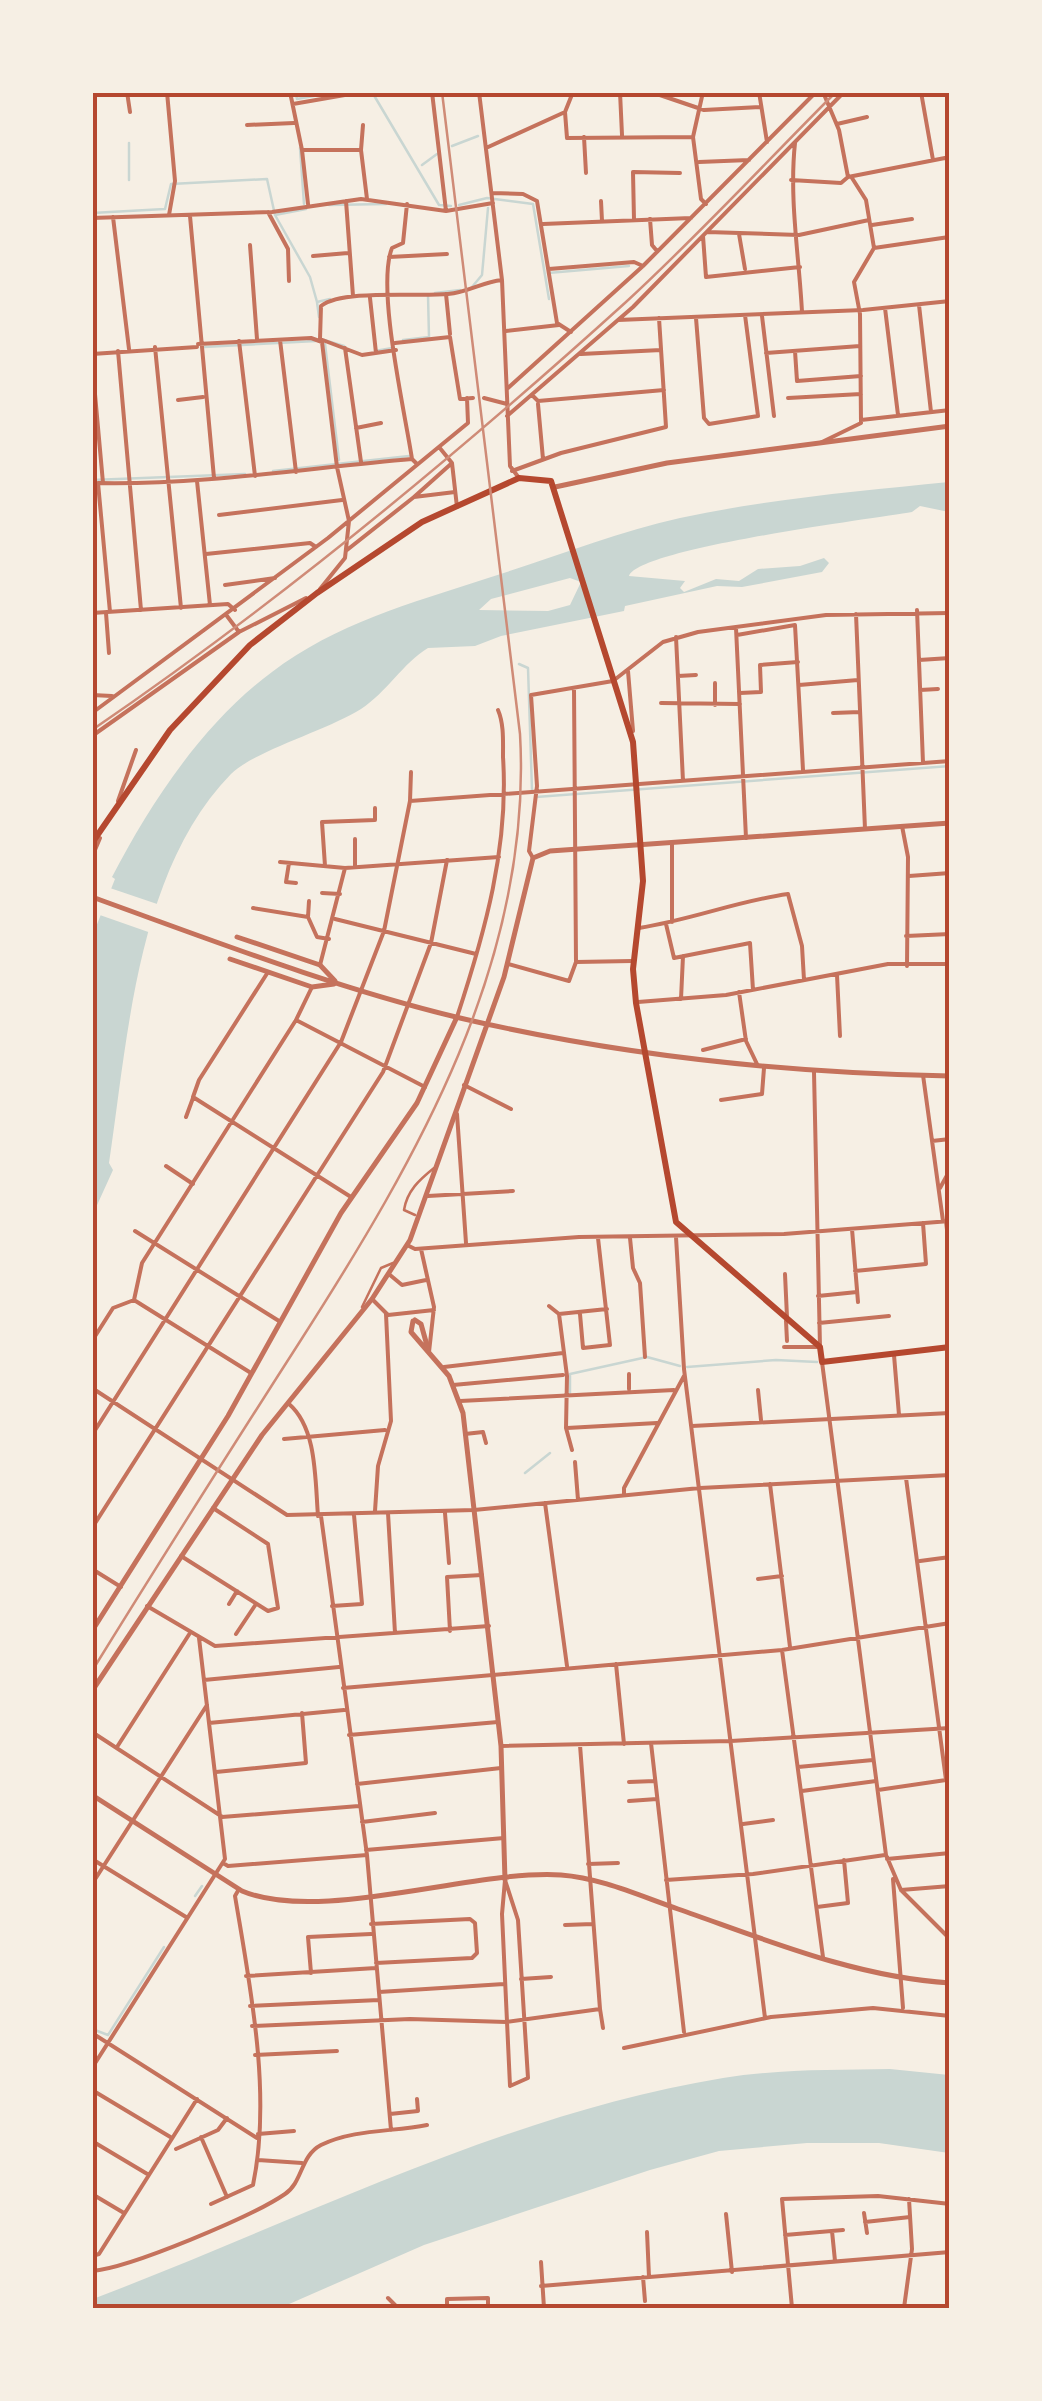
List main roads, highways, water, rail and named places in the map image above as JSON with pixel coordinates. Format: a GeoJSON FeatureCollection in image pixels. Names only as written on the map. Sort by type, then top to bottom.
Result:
{"type":"FeatureCollection","features":[{"type":"Feature","properties":{"kind":"main road"},"geometry":{"type":"LineString","coordinates":[[92,844],[100,838],[194,700],[250,644],[422,522],[515,475],[542,477],[556,491],[634,742],[640,846],[639,928],[634,961],[636,1003],[674,1218],[820,1347],[822,1362],[950,1347]]}},
{"type":"Feature","properties":{"kind":"waterway"},"geometry":{"type":"LineString","coordinates":[[295,92],[297,99],[335,92]]}},
{"type":"Feature","properties":{"kind":"waterway"},"geometry":{"type":"LineString","coordinates":[[372,92],[439,205],[451,206]]}},
{"type":"Feature","properties":{"kind":"waterway"},"geometry":{"type":"LineString","coordinates":[[452,146],[478,136]]}},
{"type":"Feature","properties":{"kind":"waterway"},"geometry":{"type":"LineString","coordinates":[[129,143],[129,180]]}},
{"type":"Feature","properties":{"kind":"waterway"},"geometry":{"type":"LineString","coordinates":[[300,148],[304,204]]}},
{"type":"Feature","properties":{"kind":"waterway"},"geometry":{"type":"LineString","coordinates":[[422,165],[437,154]]}},
{"type":"Feature","properties":{"kind":"waterway"},"geometry":{"type":"LineString","coordinates":[[92,213],[165,209],[171,184],[267,179],[275,215],[310,277],[317,302]]}},
{"type":"Feature","properties":{"kind":"waterway"},"geometry":{"type":"LineString","coordinates":[[459,205],[487,198],[533,204],[549,299]]}},
{"type":"Feature","properties":{"kind":"waterway"},"geometry":{"type":"LineString","coordinates":[[329,205],[386,204]]}},
{"type":"Feature","properties":{"kind":"waterway"},"geometry":{"type":"LineString","coordinates":[[472,287],[482,275],[488,208]]}},
{"type":"Feature","properties":{"kind":"waterway"},"geometry":{"type":"LineString","coordinates":[[275,215],[306,209]]}},
{"type":"Feature","properties":{"kind":"waterway"},"geometry":{"type":"LineString","coordinates":[[548,273],[629,266]]}},
{"type":"Feature","properties":{"kind":"waterway"},"geometry":{"type":"LineString","coordinates":[[435,293],[460,290]]}},
{"type":"Feature","properties":{"kind":"waterway"},"geometry":{"type":"LineString","coordinates":[[403,340],[429,337],[428,295]]}},
{"type":"Feature","properties":{"kind":"waterway"},"geometry":{"type":"LineString","coordinates":[[319,317],[317,302],[330,299]]}},
{"type":"Feature","properties":{"kind":"waterway"},"geometry":{"type":"LineString","coordinates":[[324,340],[344,346]]}},
{"type":"Feature","properties":{"kind":"waterway"},"geometry":{"type":"LineString","coordinates":[[204,347],[316,341]]}},
{"type":"Feature","properties":{"kind":"waterway"},"geometry":{"type":"LineString","coordinates":[[325,344],[339,460]]}},
{"type":"Feature","properties":{"kind":"waterway"},"geometry":{"type":"LineString","coordinates":[[375,351],[392,348]]}},
{"type":"Feature","properties":{"kind":"waterway"},"geometry":{"type":"LineString","coordinates":[[273,471],[409,456]]}},
{"type":"Feature","properties":{"kind":"waterway"},"geometry":{"type":"LineString","coordinates":[[92,480],[245,474]]}},
{"type":"Feature","properties":{"kind":"waterway"},"geometry":{"type":"LineString","coordinates":[[92,596],[92,617]]}},
{"type":"Feature","properties":{"kind":"waterway"},"geometry":{"type":"LineString","coordinates":[[92,641],[92,672]]}},
{"type":"Feature","properties":{"kind":"waterway"},"geometry":{"type":"LineString","coordinates":[[519,664],[528,668],[532,790]]}},
{"type":"Feature","properties":{"kind":"waterway"},"geometry":{"type":"LineString","coordinates":[[536,797],[950,766]]}},
{"type":"Feature","properties":{"kind":"waterway"},"geometry":{"type":"LineString","coordinates":[[570,1393],[570,1374],[647,1357],[680,1366]]}},
{"type":"Feature","properties":{"kind":"waterway"},"geometry":{"type":"LineString","coordinates":[[687,1367],[776,1360],[817,1362]]}},
{"type":"Feature","properties":{"kind":"waterway"},"geometry":{"type":"LineString","coordinates":[[525,1473],[550,1453]]}},
{"type":"Feature","properties":{"kind":"waterway"},"geometry":{"type":"LineString","coordinates":[[195,1896],[202,1886]]}},
{"type":"Feature","properties":{"kind":"waterway"},"geometry":{"type":"LineString","coordinates":[[92,2029],[108,2035],[164,1947]]}},
{"type":"Feature","properties":{"kind":"railway"},"geometry":{"type":"LineString","coordinates":[[92,1671],[385,1202],[459,1054],[487,977],[508,899],[519,818],[520,734],[442,92]]}},
{"type":"Feature","properties":{"kind":"railway"},"geometry":{"type":"LineString","coordinates":[[92,730],[299,578],[498,415],[653,277],[836,92]]}}]}
